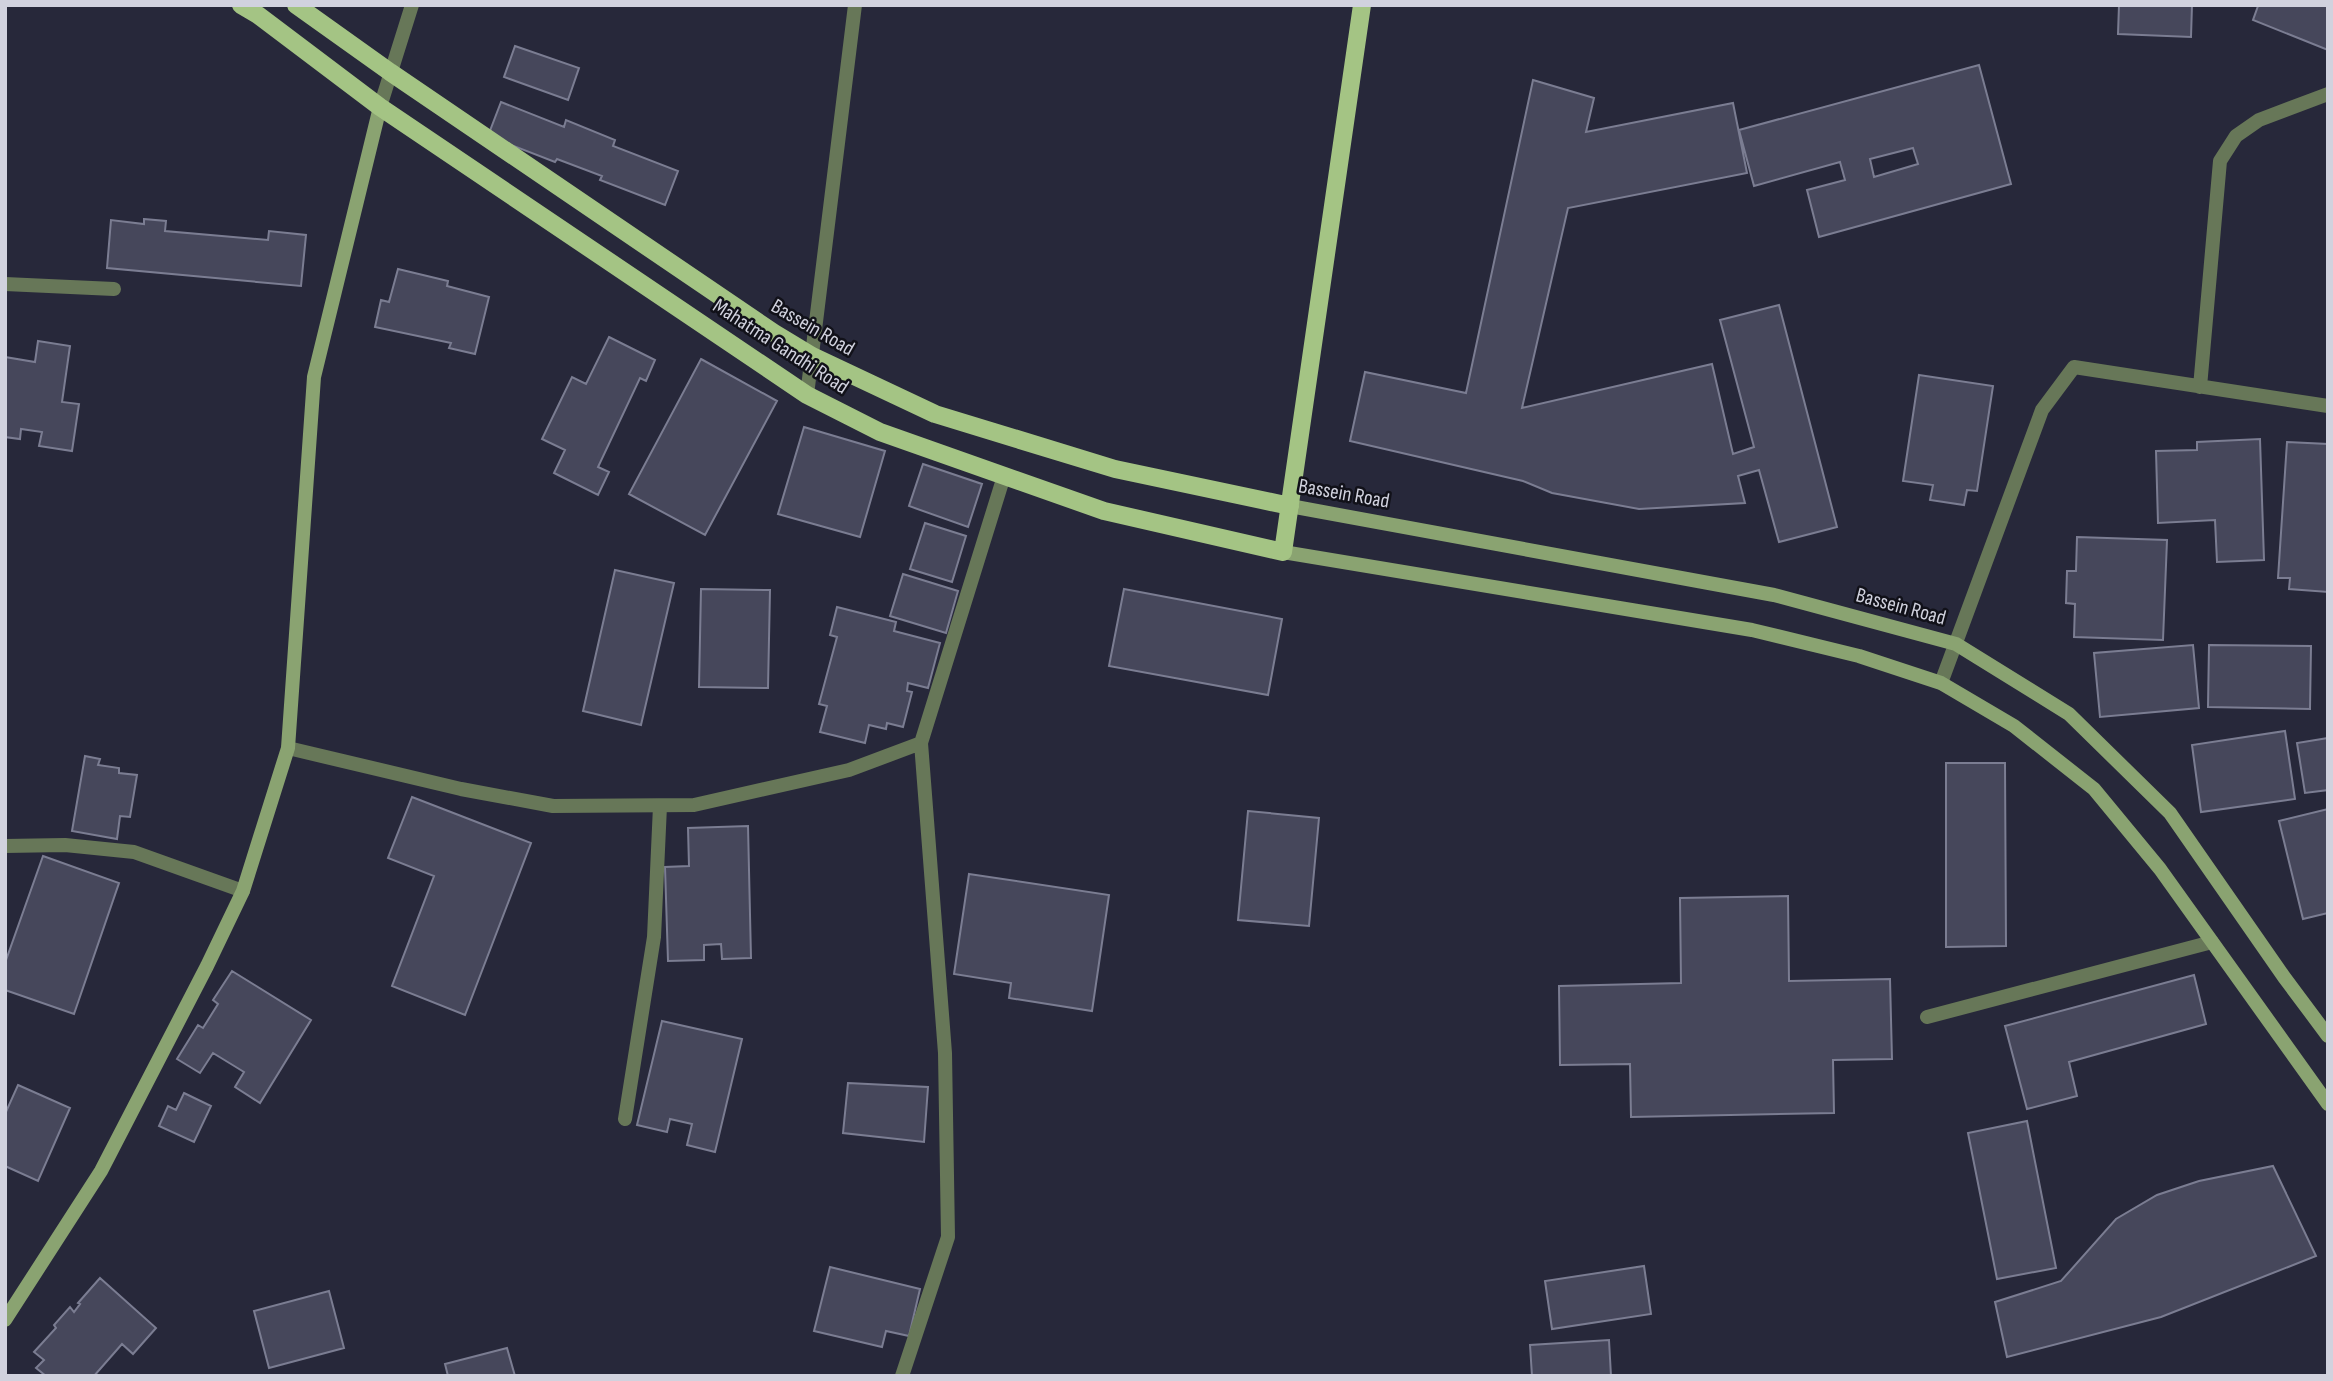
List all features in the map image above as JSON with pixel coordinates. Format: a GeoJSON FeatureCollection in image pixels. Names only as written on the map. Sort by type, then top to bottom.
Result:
{"type":"FeatureCollection","features":[{"type":"Feature","properties":{"kind":"main road","name":"Mahatma Gandhi Road"},"geometry":{"type":"LineString","coordinates":[[241,5],[380,107],[807,395],[880,432],[1104,511],[1283,552]]}},
{"type":"Feature","properties":{"kind":"main road","name":"Bassein Road"},"geometry":{"type":"LineString","coordinates":[[296,5],[774,333],[812,356],[935,414],[1115,469],[1290,506],[1774,595],[1956,644],[2070,714],[2171,813],[2328,1036]]}},
{"type":"Feature","properties":{"kind":"main road"},"geometry":{"type":"LineString","coordinates":[[1362,5],[1283,552],[1752,629],[1859,656],[1941,684],[2014,726],[2094,789],[2160,869],[2328,1104]]}},
{"type":"Feature","properties":{"kind":"main road"},"geometry":{"type":"LineString","coordinates":[[5,1320],[101,1171],[207,966],[243,891],[288,748],[314,377],[380,107]]}},
{"type":"Feature","properties":{"kind":"street"},"geometry":{"type":"LineString","coordinates":[[380,107],[412,5]]}},
{"type":"Feature","properties":{"kind":"street"},"geometry":{"type":"LineString","coordinates":[[807,395],[855,5]]}},
{"type":"Feature","properties":{"kind":"street"},"geometry":{"type":"LineString","coordinates":[[2200,387],[2220,161],[2236,136],[2259,120],[2328,94]]}},
{"type":"Feature","properties":{"kind":"street"},"geometry":{"type":"LineString","coordinates":[[5,284],[114,289]]}},
{"type":"Feature","properties":{"kind":"street"},"geometry":{"type":"LineString","coordinates":[[1941,684],[2042,410],[2074,367],[2328,406]]}},
{"type":"Feature","properties":{"kind":"street"},"geometry":{"type":"LineString","coordinates":[[902,1376],[948,1237],[945,1053],[920,743],[1004,476]]}},
{"type":"Feature","properties":{"kind":"street"},"geometry":{"type":"LineString","coordinates":[[288,748],[461,789],[553,806],[660,806],[694,805],[849,770],[920,743]]}},
{"type":"Feature","properties":{"kind":"street"},"geometry":{"type":"LineString","coordinates":[[625,1119],[654,937],[660,806]]}},
{"type":"Feature","properties":{"kind":"street"},"geometry":{"type":"LineString","coordinates":[[5,846],[65,845],[134,852],[243,891]]}},
{"type":"Feature","properties":{"kind":"street"},"geometry":{"type":"LineString","coordinates":[[1927,1017],[2212,942]]}},
{"type":"Feature","properties":{"kind":"building"},"geometry":{"type":"Polygon","coordinates":[[[2119,5],[2192,5],[2191,37],[2118,34],[2119,5]]]}},
{"type":"Feature","properties":{"kind":"building"},"geometry":{"type":"Polygon","coordinates":[[[2256,5],[2328,5],[2328,50],[2253,20],[2258,6],[2256,5]]]}},
{"type":"Feature","properties":{"kind":"building"},"geometry":{"type":"Polygon","coordinates":[[[515,46],[579,68],[568,100],[504,77],[515,46]]]}},
{"type":"Feature","properties":{"kind":"building"},"geometry":{"type":"Polygon","coordinates":[[[1979,65],[2011,184],[1819,237],[1807,190],[1845,180],[1840,162],[1754,186],[1739,130],[1979,65]],[[1913,148],[1870,159],[1874,177],[1918,164],[1913,148]]]}},
{"type":"Feature","properties":{"kind":"building"},"geometry":{"type":"Polygon","coordinates":[[[1533,80],[1594,98],[1586,132],[1733,103],[1747,173],[1568,208],[1522,408],[1712,364],[1733,454],[1754,447],[1720,320],[1779,305],[1837,527],[1779,542],[1759,470],[1738,476],[1745,503],[1639,509],[1552,493],[1523,481],[1350,441],[1365,372],[1466,393],[1533,80]]]}},
{"type":"Feature","properties":{"kind":"building"},"geometry":{"type":"Polygon","coordinates":[[[501,102],[564,127],[566,120],[615,140],[613,146],[678,171],[665,205],[600,180],[602,176],[557,159],[555,162],[488,136],[501,102]]]}},
{"type":"Feature","properties":{"kind":"building"},"geometry":{"type":"Polygon","coordinates":[[[144,219],[166,221],[165,231],[268,240],[269,231],[306,235],[301,286],[107,268],[111,220],[144,224],[144,219]]]}},
{"type":"Feature","properties":{"kind":"building"},"geometry":{"type":"Polygon","coordinates":[[[398,269],[448,281],[447,286],[489,297],[475,354],[449,348],[451,343],[375,327],[381,300],[389,302],[398,269]]]}},
{"type":"Feature","properties":{"kind":"building"},"geometry":{"type":"Polygon","coordinates":[[[609,337],[655,360],[646,381],[640,378],[598,467],[609,472],[598,495],[554,473],[565,450],[542,439],[572,377],[586,384],[609,337]]]}},
{"type":"Feature","properties":{"kind":"building"},"geometry":{"type":"Polygon","coordinates":[[[38,341],[70,346],[62,402],[79,404],[72,451],[39,446],[42,432],[21,429],[20,439],[5,437],[5,357],[35,362],[38,341]]]}},
{"type":"Feature","properties":{"kind":"building"},"geometry":{"type":"Polygon","coordinates":[[[701,359],[777,401],[705,535],[629,494],[701,359]]]}},
{"type":"Feature","properties":{"kind":"building"},"geometry":{"type":"Polygon","coordinates":[[[1919,375],[1993,386],[1977,491],[1967,490],[1964,505],[1930,500],[1933,485],[1903,481],[1919,375]]]}},
{"type":"Feature","properties":{"kind":"building"},"geometry":{"type":"Polygon","coordinates":[[[804,427],[885,451],[860,537],[778,514],[804,427]]]}},
{"type":"Feature","properties":{"kind":"building"},"geometry":{"type":"Polygon","coordinates":[[[2260,439],[2264,560],[2217,562],[2215,520],[2158,523],[2156,451],[2197,450],[2197,442],[2260,439]]]}},
{"type":"Feature","properties":{"kind":"building"},"geometry":{"type":"Polygon","coordinates":[[[2287,442],[2328,444],[2328,592],[2289,589],[2290,578],[2278,578],[2287,442]]]}},
{"type":"Feature","properties":{"kind":"building"},"geometry":{"type":"Polygon","coordinates":[[[923,464],[982,484],[968,527],[909,506],[923,464]]]}},
{"type":"Feature","properties":{"kind":"building"},"geometry":{"type":"Polygon","coordinates":[[[925,523],[966,536],[952,582],[910,569],[925,523]]]}},
{"type":"Feature","properties":{"kind":"building"},"geometry":{"type":"Polygon","coordinates":[[[2077,537],[2167,540],[2163,640],[2074,637],[2075,604],[2066,603],[2067,571],[2076,571],[2077,537]]]}},
{"type":"Feature","properties":{"kind":"building"},"geometry":{"type":"Polygon","coordinates":[[[615,570],[674,583],[641,725],[583,711],[615,570]]]}},
{"type":"Feature","properties":{"kind":"building"},"geometry":{"type":"Polygon","coordinates":[[[903,574],[958,591],[946,633],[890,616],[903,574]]]}},
{"type":"Feature","properties":{"kind":"building"},"geometry":{"type":"Polygon","coordinates":[[[701,589],[770,590],[768,688],[699,687],[701,589]]]}},
{"type":"Feature","properties":{"kind":"building"},"geometry":{"type":"Polygon","coordinates":[[[1124,589],[1282,619],[1268,695],[1109,666],[1124,589]]]}},
{"type":"Feature","properties":{"kind":"building"},"geometry":{"type":"Polygon","coordinates":[[[837,607],[896,622],[894,631],[940,643],[928,688],[908,683],[907,691],[912,692],[903,727],[887,723],[886,729],[869,725],[865,743],[820,732],[827,706],[819,704],[837,637],[830,635],[837,607]]]}},
{"type":"Feature","properties":{"kind":"building"},"geometry":{"type":"Polygon","coordinates":[[[2193,645],[2199,708],[2100,717],[2094,653],[2193,645]]]}},
{"type":"Feature","properties":{"kind":"building"},"geometry":{"type":"Polygon","coordinates":[[[2209,645],[2311,646],[2310,709],[2208,707],[2209,645]]]}},
{"type":"Feature","properties":{"kind":"building"},"geometry":{"type":"Polygon","coordinates":[[[2285,731],[2295,799],[2201,812],[2192,745],[2285,731]]]}},
{"type":"Feature","properties":{"kind":"building"},"geometry":{"type":"Polygon","coordinates":[[[2328,738],[2328,790],[2305,793],[2297,743],[2328,738]]]}},
{"type":"Feature","properties":{"kind":"building"},"geometry":{"type":"Polygon","coordinates":[[[85,756],[100,759],[98,765],[119,768],[119,773],[137,775],[130,817],[120,816],[117,839],[72,831],[85,756]]]}},
{"type":"Feature","properties":{"kind":"building"},"geometry":{"type":"Polygon","coordinates":[[[1946,763],[2005,763],[2006,946],[1946,947],[1946,763]]]}},
{"type":"Feature","properties":{"kind":"building"},"geometry":{"type":"Polygon","coordinates":[[[412,797],[531,843],[465,1015],[392,986],[434,876],[388,858],[412,797]]]}},
{"type":"Feature","properties":{"kind":"building"},"geometry":{"type":"Polygon","coordinates":[[[2328,809],[2328,913],[2303,919],[2279,821],[2328,809]]]}},
{"type":"Feature","properties":{"kind":"building"},"geometry":{"type":"Polygon","coordinates":[[[1248,811],[1319,818],[1309,926],[1238,920],[1248,811]]]}},
{"type":"Feature","properties":{"kind":"building"},"geometry":{"type":"Polygon","coordinates":[[[748,826],[751,958],[722,959],[721,944],[704,945],[704,960],[668,961],[665,867],[689,866],[688,828],[748,826]]]}},
{"type":"Feature","properties":{"kind":"building"},"geometry":{"type":"Polygon","coordinates":[[[43,856],[119,883],[74,1014],[5,990],[5,963],[43,856]]]}},
{"type":"Feature","properties":{"kind":"building"},"geometry":{"type":"Polygon","coordinates":[[[969,874],[1109,895],[1092,1011],[1009,998],[1011,983],[954,974],[969,874]]]}},
{"type":"Feature","properties":{"kind":"building"},"geometry":{"type":"Polygon","coordinates":[[[1788,896],[1789,981],[1890,979],[1892,1059],[1833,1060],[1834,1113],[1631,1117],[1630,1064],[1560,1065],[1559,986],[1681,983],[1680,898],[1788,896]]]}},
{"type":"Feature","properties":{"kind":"building"},"geometry":{"type":"Polygon","coordinates":[[[232,971],[311,1020],[260,1103],[235,1087],[244,1072],[213,1053],[200,1073],[177,1059],[198,1025],[203,1028],[218,1004],[213,1000],[232,971]]]}},
{"type":"Feature","properties":{"kind":"building"},"geometry":{"type":"Polygon","coordinates":[[[2194,975],[2206,1024],[2069,1062],[2077,1096],[2027,1109],[2005,1026],[2194,975]]]}},
{"type":"Feature","properties":{"kind":"building"},"geometry":{"type":"Polygon","coordinates":[[[662,1021],[742,1039],[715,1152],[687,1145],[692,1124],[670,1119],[667,1132],[637,1125],[662,1021]]]}},
{"type":"Feature","properties":{"kind":"building"},"geometry":{"type":"Polygon","coordinates":[[[848,1083],[928,1087],[924,1142],[843,1133],[848,1083]]]}},
{"type":"Feature","properties":{"kind":"building"},"geometry":{"type":"Polygon","coordinates":[[[18,1085],[70,1108],[38,1181],[5,1166],[5,1114],[18,1085]]]}},
{"type":"Feature","properties":{"kind":"building"},"geometry":{"type":"Polygon","coordinates":[[[184,1093],[211,1106],[194,1142],[159,1126],[168,1106],[176,1110],[184,1093]]]}},
{"type":"Feature","properties":{"kind":"building"},"geometry":{"type":"Polygon","coordinates":[[[2027,1121],[2056,1268],[1997,1279],[1968,1133],[2027,1121]]]}},
{"type":"Feature","properties":{"kind":"building"},"geometry":{"type":"Polygon","coordinates":[[[2273,1166],[2316,1256],[2161,1317],[2007,1357],[1995,1302],[2061,1281],[2116,1219],[2157,1195],[2199,1181],[2273,1166]]]}},
{"type":"Feature","properties":{"kind":"building"},"geometry":{"type":"Polygon","coordinates":[[[1644,1266],[1651,1314],[1552,1329],[1545,1281],[1644,1266]]]}},
{"type":"Feature","properties":{"kind":"building"},"geometry":{"type":"Polygon","coordinates":[[[830,1267],[920,1289],[909,1336],[886,1331],[882,1347],[814,1331],[830,1267]]]}},
{"type":"Feature","properties":{"kind":"building"},"geometry":{"type":"Polygon","coordinates":[[[100,1278],[156,1328],[133,1354],[122,1344],[94,1376],[46,1376],[36,1368],[44,1360],[34,1352],[56,1328],[54,1325],[70,1307],[74,1312],[80,1304],[78,1303],[100,1278]]]}},
{"type":"Feature","properties":{"kind":"building"},"geometry":{"type":"Polygon","coordinates":[[[329,1291],[344,1348],[269,1368],[254,1311],[329,1291]]]}},
{"type":"Feature","properties":{"kind":"building"},"geometry":{"type":"Polygon","coordinates":[[[1609,1340],[1611,1376],[1532,1376],[1530,1345],[1609,1340]]]}},
{"type":"Feature","properties":{"kind":"building"},"geometry":{"type":"Polygon","coordinates":[[[507,1348],[515,1376],[448,1376],[445,1364],[507,1348]]]}}]}
